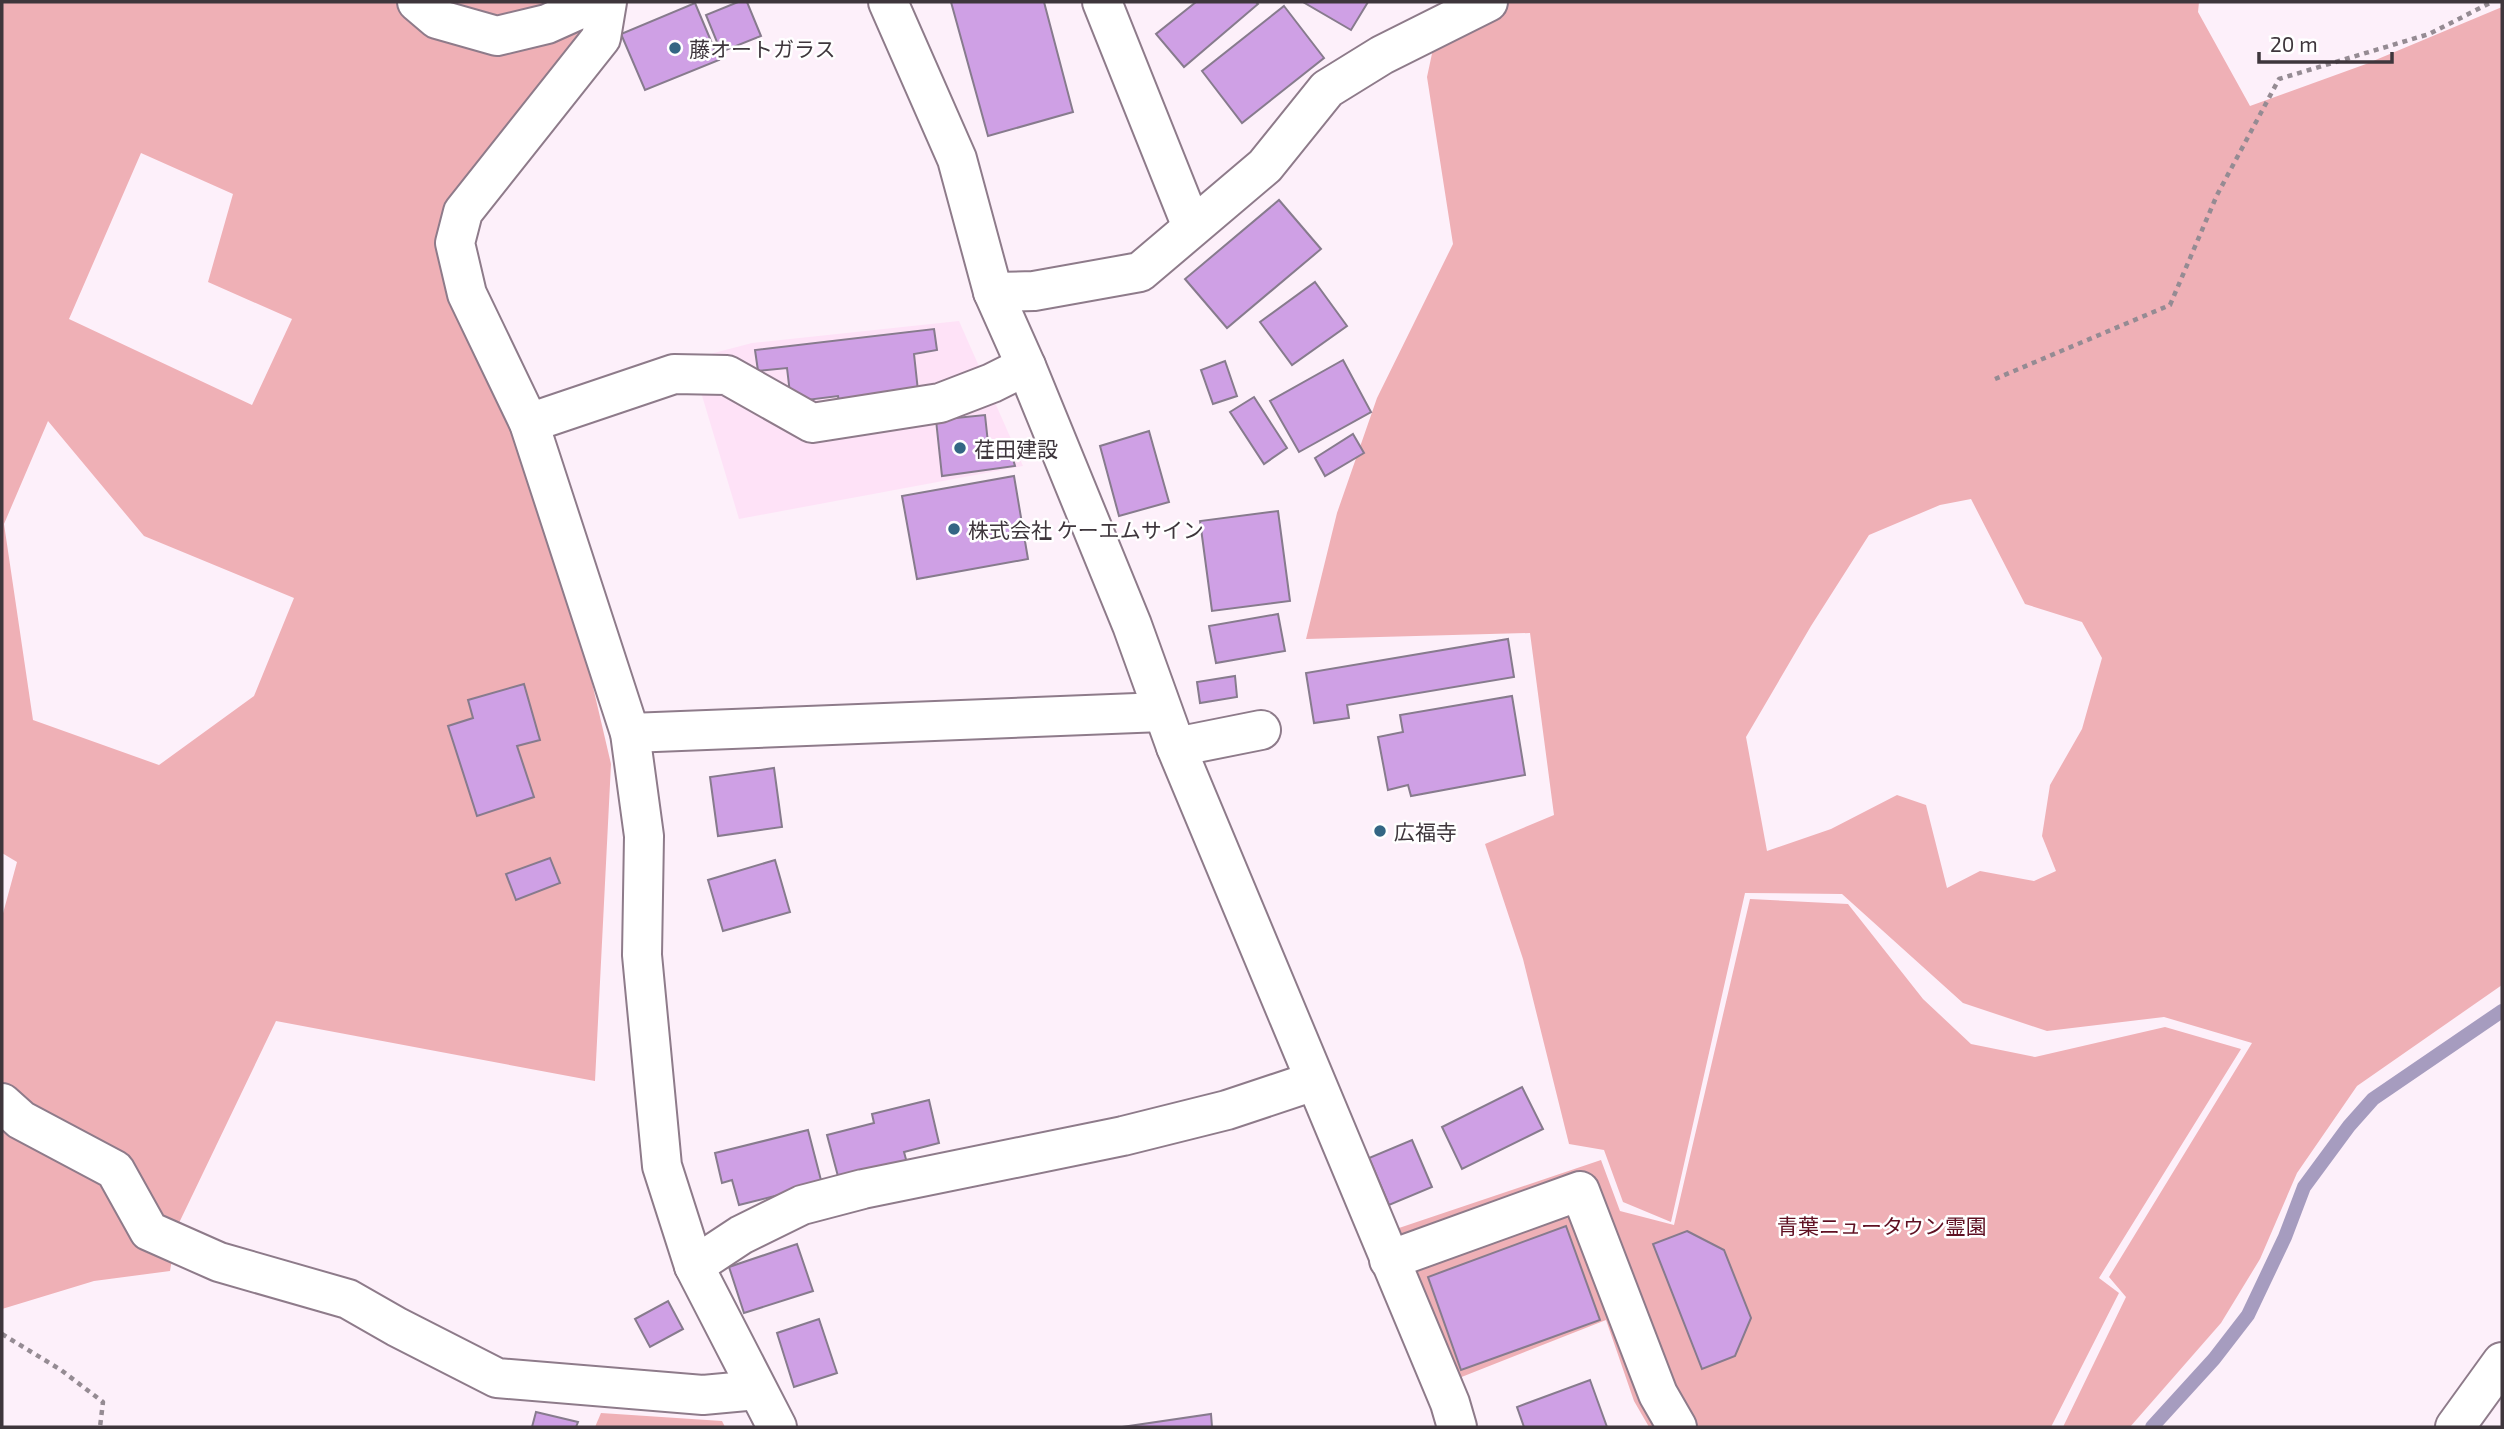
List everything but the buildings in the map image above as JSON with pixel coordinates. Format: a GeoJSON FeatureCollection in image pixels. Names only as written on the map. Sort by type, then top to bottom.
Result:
{"type":"FeatureCollection","features":[{"type":"Feature","properties":{"kind":"street"},"geometry":{"type":"LineString","coordinates":[[417,2],[437,19],[497,36],[547,24],[596,2]]}},
{"type":"Feature","properties":{"kind":"street"},"geometry":{"type":"LineString","coordinates":[[607,2],[600,38],[463,212],[455,243],[467,294],[529,423],[629,733],[644,836],[642,956],[662,1166],[694,1266],[777,1427]]}},
{"type":"Feature","properties":{"kind":"street"},"geometry":{"type":"LineString","coordinates":[[888,2],[957,159],[993,292],[1132,625],[1161,712],[1450,1403],[1457,1427]]}},
{"type":"Feature","properties":{"kind":"street"},"geometry":{"type":"LineString","coordinates":[[1102,2],[1192,227]]}},
{"type":"Feature","properties":{"kind":"street"},"geometry":{"type":"LineString","coordinates":[[993,292],[1034,291],[1140,272],[1265,166],[1327,89],[1382,55],[1488,2]]}},
{"type":"Feature","properties":{"kind":"street"},"geometry":{"type":"LineString","coordinates":[[529,423],[674,374],[727,375],[812,423],[940,403],[992,383],[1026,366]]}},
{"type":"Feature","properties":{"kind":"street"},"geometry":{"type":"LineString","coordinates":[[629,733],[1161,712]]}},
{"type":"Feature","properties":{"kind":"street"},"geometry":{"type":"LineString","coordinates":[[1176,747],[1261,730]]}},
{"type":"Feature","properties":{"kind":"street"},"geometry":{"type":"LineString","coordinates":[[694,1266],[741,1236],[802,1205],[863,1189],[1123,1136],[1227,1110],[1314,1081]]}},
{"type":"Feature","properties":{"kind":"street"},"geometry":{"type":"LineString","coordinates":[[2,1103],[21,1120],[115,1170],[149,1231],[219,1262],[348,1299],[397,1328],[497,1378],[703,1395],[757,1390]]}},
{"type":"Feature","properties":{"kind":"street"},"geometry":{"type":"LineString","coordinates":[[1390,1260],[1580,1191],[1658,1394],[1677,1427]]}},
{"type":"Feature","properties":{"kind":"street"},"geometry":{"type":"LineString","coordinates":[[2455,1427],[2502,1362]]}},
{"type":"Feature","properties":{"kind":"path"},"geometry":{"type":"LineString","coordinates":[[1995,379],[2171,305],[2217,195],[2279,79],[2429,34],[2492,2]]}},
{"type":"Feature","properties":{"kind":"path"},"geometry":{"type":"LineString","coordinates":[[2,1334],[61,1370],[103,1402],[100,1427]]}},
{"type":"Feature","properties":{"kind":"shaded area"},"geometry":{"type":"Polygon","coordinates":[[[959,321],[1023,466],[739,519],[691,359],[752,343],[959,321]]]}},
{"type":"Feature","properties":{"kind":"green space"},"geometry":{"type":"Polygon","coordinates":[[[2,2],[583,2],[579,40],[463,191],[460,324],[526,452],[561,550],[611,764],[595,1081],[276,1021],[178,1225],[170,1271],[94,1281],[2,1309],[2,917],[17,862],[2,853],[2,2]],[[141,153],[69,319],[252,405],[292,319],[208,282],[233,194],[141,153]],[[48,421],[4,524],[33,720],[159,765],[254,696],[294,598],[144,536],[48,421]]]}},
{"type":"Feature","properties":{"kind":"green space"},"geometry":{"type":"Polygon","coordinates":[[[1443,2],[2199,2],[2198,12],[2250,106],[2366,64],[2502,7],[2502,985],[2357,1086],[2297,1173],[2260,1259],[2221,1323],[2130,1427],[2063,1427],[2126,1297],[2109,1277],[2252,1043],[2164,1017],[2047,1031],[1963,1003],[1842,894],[1745,893],[1671,1222],[1623,1202],[1604,1150],[1569,1144],[1523,959],[1485,844],[1554,815],[1530,633],[1306,639],[1337,513],[1377,398],[1453,244],[1427,77],[1443,2]],[[1971,499],[1940,505],[1869,535],[1811,626],[1746,737],[1767,851],[1831,829],[1897,795],[1926,805],[1947,888],[1980,871],[2034,881],[2056,871],[2042,836],[2050,785],[2082,729],[2102,658],[2082,622],[2025,604],[1971,499]]]}},
{"type":"Feature","properties":{"kind":"green space","name":"青葉ニュータウン霊園"},"geometry":{"type":"Polygon","coordinates":[[[1750,899],[1848,904],[1923,999],[1971,1044],[2035,1057],[2165,1027],[2241,1049],[2099,1278],[2119,1293],[2051,1427],[1649,1427],[1634,1401],[1606,1320],[1459,1378],[1393,1230],[1601,1160],[1620,1211],[1674,1225],[1750,899]]]}},
{"type":"Feature","properties":{"kind":"green space"},"geometry":{"type":"Polygon","coordinates":[[[601,1413],[722,1421],[725,1427],[595,1427],[601,1413]]]}},
{"type":"Feature","properties":{"kind":"waterway"},"geometry":{"type":"LineString","coordinates":[[2152,1427],[2214,1359],[2248,1315],[2285,1237],[2304,1187],[2349,1126],[2373,1099],[2502,1011]]}},
{"type":"Feature","properties":{"kind":"place","name":"藤オートガラス"},"geometry":{"type":"Point","coordinates":[675,48]}},
{"type":"Feature","properties":{"kind":"place","name":"荏田建設"},"geometry":{"type":"Point","coordinates":[960,448]}},
{"type":"Feature","properties":{"kind":"place","name":"株式会社 ケーエムサイン"},"geometry":{"type":"Point","coordinates":[954,529]}},
{"type":"Feature","properties":{"kind":"place","name":"広福寺"},"geometry":{"type":"Point","coordinates":[1380,831]}}]}
